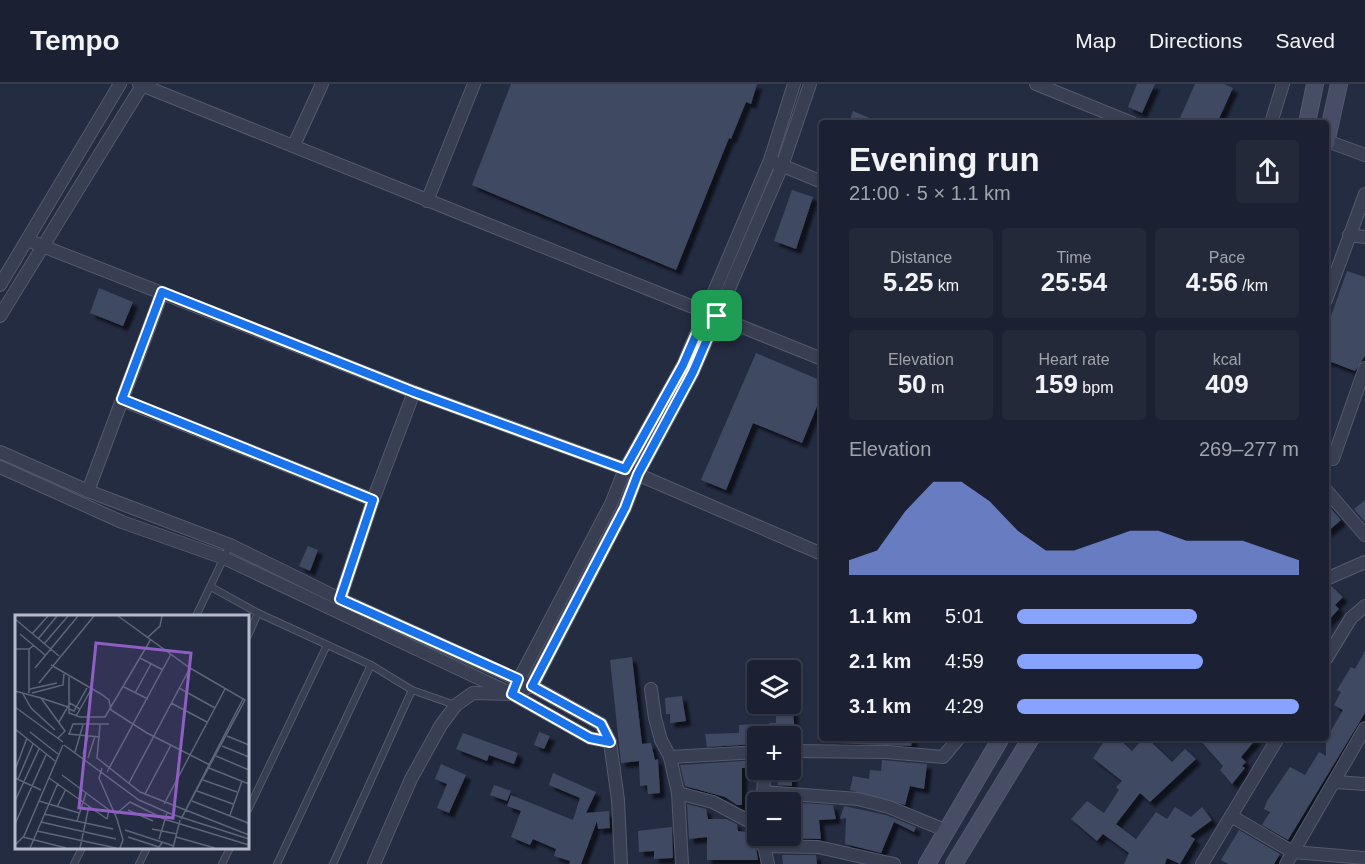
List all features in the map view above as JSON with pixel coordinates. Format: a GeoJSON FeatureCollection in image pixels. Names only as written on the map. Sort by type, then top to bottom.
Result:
{"type":"FeatureCollection","features":[{"type":"Feature","properties":{"kind":"main road"},"geometry":{"type":"LineString","coordinates":[[1308,120],[1315,84]]}},
{"type":"Feature","properties":{"kind":"main road"},"geometry":{"type":"LineString","coordinates":[[1329,129],[1339,84]]}},
{"type":"Feature","properties":{"kind":"main road"},"geometry":{"type":"LineString","coordinates":[[927,864],[999,741]]}},
{"type":"Feature","properties":{"kind":"main road"},"geometry":{"type":"LineString","coordinates":[[954,864],[1029,741]]}},
{"type":"Feature","properties":{"kind":"street"},"geometry":{"type":"LineString","coordinates":[[0,285],[120,84]]}},
{"type":"Feature","properties":{"kind":"street"},"geometry":{"type":"LineString","coordinates":[[0,316],[141,84],[819,358]]}},
{"type":"Feature","properties":{"kind":"street"},"geometry":{"type":"LineString","coordinates":[[294,146],[321,84]]}},
{"type":"Feature","properties":{"kind":"street"},"geometry":{"type":"LineString","coordinates":[[427,201],[474,84]]}},
{"type":"Feature","properties":{"kind":"street"},"geometry":{"type":"LineString","coordinates":[[376,863],[411,779],[441,725],[456,705],[473,693],[512,694],[532,686],[625,508],[638,474],[693,372],[712,314],[770,160],[794,84]]}},
{"type":"Feature","properties":{"kind":"street"},"geometry":{"type":"LineString","coordinates":[[512,694],[611,504],[625,469],[712,314],[782,165],[810,84]]}},
{"type":"Feature","properties":{"kind":"street"},"geometry":{"type":"LineString","coordinates":[[1036,84],[1125,120]]}},
{"type":"Feature","properties":{"kind":"street"},"geometry":{"type":"LineString","coordinates":[[1272,120],[1283,84]]}},
{"type":"Feature","properties":{"kind":"street"},"geometry":{"type":"LineString","coordinates":[[1329,143],[1365,155]]}},
{"type":"Feature","properties":{"kind":"street"},"geometry":{"type":"LineString","coordinates":[[770,160],[819,181]]}},
{"type":"Feature","properties":{"kind":"street"},"geometry":{"type":"LineString","coordinates":[[1329,292],[1365,194]]}},
{"type":"Feature","properties":{"kind":"street"},"geometry":{"type":"LineString","coordinates":[[1349,235],[1365,237]]}},
{"type":"Feature","properties":{"kind":"street"},"geometry":{"type":"LineString","coordinates":[[27,240],[414,392],[638,474],[819,553]]}},
{"type":"Feature","properties":{"kind":"street"},"geometry":{"type":"LineString","coordinates":[[88,491],[162,292]]}},
{"type":"Feature","properties":{"kind":"street"},"geometry":{"type":"LineString","coordinates":[[1333,459],[1365,368]]}},
{"type":"Feature","properties":{"kind":"street"},"geometry":{"type":"LineString","coordinates":[[340,599],[373,500],[414,392]]}},
{"type":"Feature","properties":{"kind":"street"},"geometry":{"type":"LineString","coordinates":[[122,399],[373,500]]}},
{"type":"Feature","properties":{"kind":"street"},"geometry":{"type":"LineString","coordinates":[[0,452],[88,491],[230,545],[340,599],[518,679],[601,724],[610,742],[618,800],[621,864]]}},
{"type":"Feature","properties":{"kind":"street"},"geometry":{"type":"LineString","coordinates":[[0,467],[122,522],[224,558],[512,694],[590,738],[610,742]]}},
{"type":"Feature","properties":{"kind":"street"},"geometry":{"type":"LineString","coordinates":[[1329,494],[1365,536]]}},
{"type":"Feature","properties":{"kind":"street"},"geometry":{"type":"LineString","coordinates":[[1329,578],[1365,562]]}},
{"type":"Feature","properties":{"kind":"street"},"geometry":{"type":"LineString","coordinates":[[1329,654],[1351,618],[1365,606]]}},
{"type":"Feature","properties":{"kind":"street"},"geometry":{"type":"LineString","coordinates":[[651,689],[661,740],[670,757],[678,793],[682,864]]}},
{"type":"Feature","properties":{"kind":"street"},"geometry":{"type":"LineString","coordinates":[[1286,864],[1365,728]]}},
{"type":"Feature","properties":{"kind":"street"},"geometry":{"type":"LineString","coordinates":[[801,752],[888,752],[943,757],[956,741]]}},
{"type":"Feature","properties":{"kind":"street"},"geometry":{"type":"LineString","coordinates":[[1202,864],[1276,741]]}},
{"type":"Feature","properties":{"kind":"street"},"geometry":{"type":"LineString","coordinates":[[670,757],[747,753]]}},
{"type":"Feature","properties":{"kind":"street"},"geometry":{"type":"LineString","coordinates":[[1335,782],[1365,784]]}},
{"type":"Feature","properties":{"kind":"street"},"geometry":{"type":"LineString","coordinates":[[678,793],[713,802],[747,820]]}},
{"type":"Feature","properties":{"kind":"street"},"geometry":{"type":"LineString","coordinates":[[801,798],[858,799],[890,807],[947,831]]}},
{"type":"Feature","properties":{"kind":"street"},"geometry":{"type":"LineString","coordinates":[[1231,816],[1293,852],[1365,858]]}},
{"type":"Feature","properties":{"kind":"street"},"geometry":{"type":"LineString","coordinates":[[801,845],[894,864]]}},
{"type":"Feature","properties":{"kind":"street"},"geometry":{"type":"LineString","coordinates":[[764,846],[768,864]]}},
{"type":"Feature","properties":{"kind":"lane"},"geometry":{"type":"LineString","coordinates":[[197,615],[230,545]]}},
{"type":"Feature","properties":{"kind":"lane"},"geometry":{"type":"LineString","coordinates":[[211,587],[258,613],[371,665],[412,690],[456,705]]}},
{"type":"Feature","properties":{"kind":"lane"},"geometry":{"type":"LineString","coordinates":[[249,634],[258,613]]}},
{"type":"Feature","properties":{"kind":"lane"},"geometry":{"type":"LineString","coordinates":[[249,808],[327,645]]}},
{"type":"Feature","properties":{"kind":"lane"},"geometry":{"type":"LineString","coordinates":[[277,864],[371,665]]}},
{"type":"Feature","properties":{"kind":"lane"},"geometry":{"type":"LineString","coordinates":[[333,864],[412,690]]}},
{"type":"Feature","properties":{"kind":"lane"},"geometry":{"type":"LineString","coordinates":[[74,864],[82,849]]}},
{"type":"Feature","properties":{"kind":"lane"},"geometry":{"type":"LineString","coordinates":[[139,864],[146,849]]}},
{"type":"Feature","properties":{"kind":"lane"},"geometry":{"type":"LineString","coordinates":[[222,864],[230,849]]}},
{"type":"Feature","properties":{"kind":"building"},"geometry":{"type":"Polygon","coordinates":[[[511,84],[757,84],[751,104],[746,102],[731,139],[729,138],[676,270],[472,185],[511,84]]]}},
{"type":"Feature","properties":{"kind":"building"},"geometry":{"type":"Polygon","coordinates":[[[1137,84],[1155,84],[1142,113],[1128,107],[1137,84]]]}},
{"type":"Feature","properties":{"kind":"building"},"geometry":{"type":"Polygon","coordinates":[[[1195,84],[1224,84],[1233,88],[1218,120],[1180,118],[1195,84]]]}},
{"type":"Feature","properties":{"kind":"building"},"geometry":{"type":"Polygon","coordinates":[[[853,111],[874,120],[850,120],[853,111]]]}},
{"type":"Feature","properties":{"kind":"building"},"geometry":{"type":"Polygon","coordinates":[[[792,190],[813,197],[796,249],[774,241],[792,190]]]}},
{"type":"Feature","properties":{"kind":"building"},"geometry":{"type":"Polygon","coordinates":[[[1347,271],[1365,277],[1365,356],[1355,371],[1329,361],[1329,322],[1347,271]]]}},
{"type":"Feature","properties":{"kind":"building"},"geometry":{"type":"Polygon","coordinates":[[[99,288],[133,302],[123,326],[90,313],[99,288]]]}},
{"type":"Feature","properties":{"kind":"building"},"geometry":{"type":"Polygon","coordinates":[[[756,353],[819,380],[819,401],[802,443],[753,423],[726,490],[701,480],[756,353]]]}},
{"type":"Feature","properties":{"kind":"building"},"geometry":{"type":"Polygon","coordinates":[[[1365,500],[1365,522],[1354,509],[1365,500]]]}},
{"type":"Feature","properties":{"kind":"building"},"geometry":{"type":"Polygon","coordinates":[[[1329,506],[1341,520],[1329,530],[1329,506]]]}},
{"type":"Feature","properties":{"kind":"building"},"geometry":{"type":"Polygon","coordinates":[[[308,546],[318,550],[310,571],[299,566],[308,546]]]}},
{"type":"Feature","properties":{"kind":"building"},"geometry":{"type":"Polygon","coordinates":[[[1329,586],[1343,597],[1335,605],[1339,609],[1329,620],[1329,586]]]}},
{"type":"Feature","properties":{"kind":"building"},"geometry":{"type":"Polygon","coordinates":[[[1365,651],[1365,713],[1288,840],[1262,825],[1270,812],[1264,809],[1267,801],[1290,767],[1305,775],[1319,752],[1326,756],[1326,741],[1329,741],[1329,734],[1343,710],[1334,705],[1341,692],[1337,690],[1351,667],[1355,669],[1365,651]]]}},
{"type":"Feature","properties":{"kind":"building"},"geometry":{"type":"Polygon","coordinates":[[[632,657],[642,744],[651,743],[655,760],[658,759],[660,793],[648,794],[647,785],[640,786],[639,761],[621,763],[610,660],[632,657]]]}},
{"type":"Feature","properties":{"kind":"building"},"geometry":{"type":"Polygon","coordinates":[[[682,696],[686,721],[670,723],[670,714],[666,714],[665,698],[682,696]]]}},
{"type":"Feature","properties":{"kind":"building"},"geometry":{"type":"Polygon","coordinates":[[[776,714],[793,714],[794,726],[770,726],[769,723],[776,723],[776,714]]]}},
{"type":"Feature","properties":{"kind":"building"},"geometry":{"type":"Polygon","coordinates":[[[758,724],[758,726],[747,726],[747,745],[707,747],[705,734],[739,733],[739,725],[758,724]]]}},
{"type":"Feature","properties":{"kind":"building"},"geometry":{"type":"Polygon","coordinates":[[[539,732],[550,736],[544,749],[534,745],[539,732]]]}},
{"type":"Feature","properties":{"kind":"building"},"geometry":{"type":"Polygon","coordinates":[[[463,733],[518,753],[514,764],[489,755],[487,761],[456,749],[463,733]]]}},
{"type":"Feature","properties":{"kind":"building"},"geometry":{"type":"Polygon","coordinates":[[[833,741],[912,741],[911,746],[833,743],[833,741]]]}},
{"type":"Feature","properties":{"kind":"building"},"geometry":{"type":"Polygon","coordinates":[[[1104,741],[1121,741],[1132,751],[1141,741],[1150,741],[1172,762],[1185,749],[1196,759],[1150,802],[1140,793],[1116,824],[1136,839],[1156,812],[1167,819],[1175,807],[1191,817],[1202,807],[1212,820],[1190,836],[1195,839],[1180,864],[1167,858],[1165,864],[1124,864],[1129,853],[1103,834],[1097,841],[1071,819],[1087,801],[1104,813],[1119,790],[1116,787],[1122,781],[1093,758],[1104,741]]]}},
{"type":"Feature","properties":{"kind":"building"},"geometry":{"type":"Polygon","coordinates":[[[1201,741],[1254,741],[1241,757],[1246,762],[1242,766],[1245,768],[1232,784],[1220,770],[1223,766],[1201,741]]]}},
{"type":"Feature","properties":{"kind":"building"},"geometry":{"type":"Polygon","coordinates":[[[882,760],[927,764],[924,789],[910,786],[905,805],[850,790],[853,776],[869,779],[870,770],[881,771],[882,760]]]}},
{"type":"Feature","properties":{"kind":"building"},"geometry":{"type":"Polygon","coordinates":[[[747,761],[747,768],[742,768],[742,805],[737,805],[725,797],[685,786],[680,765],[747,761]]]}},
{"type":"Feature","properties":{"kind":"building"},"geometry":{"type":"Polygon","coordinates":[[[441,764],[466,775],[449,813],[437,808],[447,784],[435,779],[441,764]]]}},
{"type":"Feature","properties":{"kind":"building"},"geometry":{"type":"Polygon","coordinates":[[[553,773],[596,792],[586,813],[609,811],[610,828],[598,829],[597,821],[581,864],[569,864],[570,861],[554,856],[556,849],[533,839],[530,845],[511,837],[521,811],[507,806],[511,795],[573,820],[580,798],[549,785],[553,773]]]}},
{"type":"Feature","properties":{"kind":"building"},"geometry":{"type":"Polygon","coordinates":[[[778,780],[792,780],[792,786],[778,785],[778,780]]]}},
{"type":"Feature","properties":{"kind":"building"},"geometry":{"type":"Polygon","coordinates":[[[494,785],[511,791],[507,801],[490,795],[494,785]]]}},
{"type":"Feature","properties":{"kind":"building"},"geometry":{"type":"Polygon","coordinates":[[[801,803],[833,805],[836,819],[819,820],[821,839],[801,839],[801,803]]]}},
{"type":"Feature","properties":{"kind":"building"},"geometry":{"type":"Polygon","coordinates":[[[687,804],[706,809],[708,819],[726,819],[737,824],[738,831],[747,832],[747,846],[756,846],[758,860],[707,860],[707,837],[689,839],[687,804]]]}},
{"type":"Feature","properties":{"kind":"building"},"geometry":{"type":"Polygon","coordinates":[[[844,806],[886,815],[916,827],[914,832],[894,822],[881,853],[845,844],[846,818],[840,819],[844,806]]]}},
{"type":"Feature","properties":{"kind":"building"},"geometry":{"type":"Polygon","coordinates":[[[672,827],[673,858],[654,859],[654,851],[639,852],[638,831],[672,827]]]}},
{"type":"Feature","properties":{"kind":"building"},"geometry":{"type":"Polygon","coordinates":[[[1239,830],[1280,854],[1274,864],[1228,864],[1221,860],[1239,830]]]}},
{"type":"Feature","properties":{"kind":"building"},"geometry":{"type":"Polygon","coordinates":[[[782,855],[816,855],[817,864],[783,864],[782,855]]]}},
{"type":"Feature","properties":{"kind":"route"},"geometry":{"type":"LineString","coordinates":[[162,292],[414,392],[625,469],[683,365],[706,312],[717,316],[693,372],[638,474],[625,508],[532,686],[601,724],[610,742],[590,738],[512,694],[518,679],[340,599],[373,500],[122,399],[162,292]]}}]}
